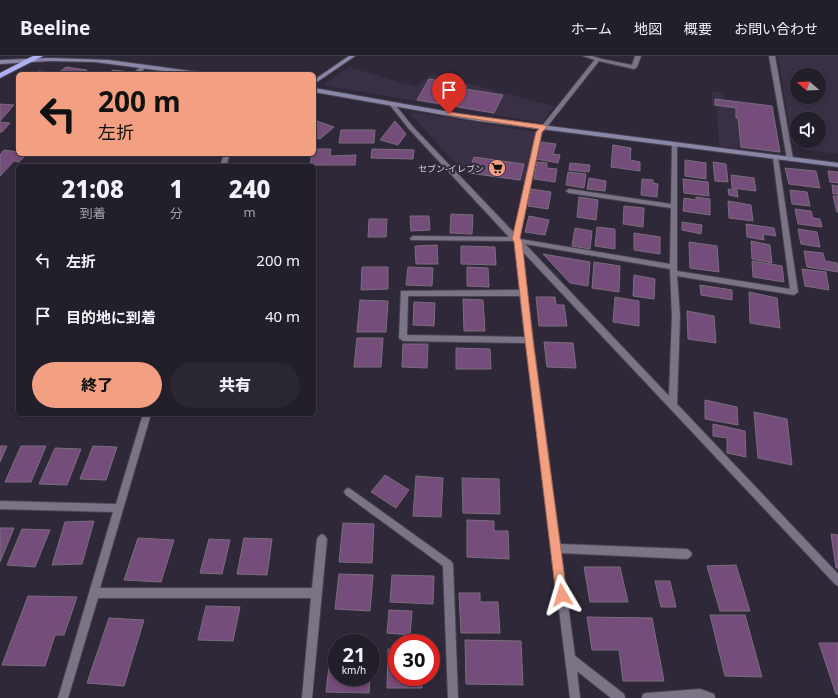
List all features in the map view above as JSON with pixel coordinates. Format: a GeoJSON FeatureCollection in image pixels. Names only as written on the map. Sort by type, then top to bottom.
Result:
{"type":"FeatureCollection","features":[{"type":"Feature","properties":{"kind":"highway"},"geometry":{"type":"LineString","coordinates":[[0,76],[39,56]]}},
{"type":"Feature","properties":{"kind":"street"},"geometry":{"type":"LineString","coordinates":[[316,81],[352,56]]}},
{"type":"Feature","properties":{"kind":"street"},"geometry":{"type":"LineString","coordinates":[[586,56],[634,67],[638,56]]}},
{"type":"Feature","properties":{"kind":"street"},"geometry":{"type":"LineString","coordinates":[[772,56],[790,159]]}},
{"type":"Feature","properties":{"kind":"street"},"geometry":{"type":"LineString","coordinates":[[575,698],[517,240],[539,132],[598,59]]}},
{"type":"Feature","properties":{"kind":"street"},"geometry":{"type":"LineString","coordinates":[[0,62],[31,60],[79,60],[144,66],[184,72]]}},
{"type":"Feature","properties":{"kind":"street"},"geometry":{"type":"LineString","coordinates":[[138,72],[144,66]]}},
{"type":"Feature","properties":{"kind":"street"},"geometry":{"type":"LineString","coordinates":[[316,90],[478,119],[838,165]]}},
{"type":"Feature","properties":{"kind":"street"},"geometry":{"type":"LineString","coordinates":[[391,103],[411,128],[673,404],[838,581]]}},
{"type":"Feature","properties":{"kind":"street"},"geometry":{"type":"LineString","coordinates":[[673,404],[676,316],[673,206],[675,145]]}},
{"type":"Feature","properties":{"kind":"street"},"geometry":{"type":"LineString","coordinates":[[413,238],[517,240],[794,292],[776,158]]}},
{"type":"Feature","properties":{"kind":"street"},"geometry":{"type":"LineString","coordinates":[[569,191],[673,206]]}},
{"type":"Feature","properties":{"kind":"street"},"geometry":{"type":"LineString","coordinates":[[524,293],[404,293],[403,338],[529,340]]}},
{"type":"Feature","properties":{"kind":"street"},"geometry":{"type":"LineString","coordinates":[[63,698],[146,416]]}},
{"type":"Feature","properties":{"kind":"street"},"geometry":{"type":"LineString","coordinates":[[349,492],[448,564],[453,698]]}},
{"type":"Feature","properties":{"kind":"street"},"geometry":{"type":"LineString","coordinates":[[0,505],[119,508]]}},
{"type":"Feature","properties":{"kind":"street"},"geometry":{"type":"LineString","coordinates":[[307,698],[322,539]]}},
{"type":"Feature","properties":{"kind":"street"},"geometry":{"type":"LineString","coordinates":[[556,548],[687,554]]}},
{"type":"Feature","properties":{"kind":"street"},"geometry":{"type":"LineString","coordinates":[[94,593],[316,593]]}},
{"type":"Feature","properties":{"kind":"street"},"geometry":{"type":"LineString","coordinates":[[570,658],[620,698]]}},
{"type":"Feature","properties":{"kind":"street"},"geometry":{"type":"LineString","coordinates":[[647,698],[700,694],[710,698]]}},
{"type":"Feature","properties":{"kind":"shaded area"},"geometry":{"type":"Polygon","coordinates":[[[778,56],[838,56],[838,154],[804,150],[801,148],[826,148],[826,112],[790,112],[790,130],[778,56]]]}},
{"type":"Feature","properties":{"kind":"shaded area"},"geometry":{"type":"Polygon","coordinates":[[[349,67],[416,87],[432,74],[554,106],[542,123],[323,85],[349,67]]]}},
{"type":"Feature","properties":{"kind":"shaded area"},"geometry":{"type":"Polygon","coordinates":[[[712,91],[723,92],[724,100],[773,106],[781,154],[719,146],[717,107],[712,106],[712,91]]]}},
{"type":"Feature","properties":{"kind":"shaded area"},"geometry":{"type":"Polygon","coordinates":[[[413,112],[536,132],[526,182],[465,173],[411,115],[413,112]]]}},
{"type":"Feature","properties":{"kind":"building"},"geometry":{"type":"Polygon","coordinates":[[[66,67],[87,70],[85,72],[60,72],[66,67]]]}},
{"type":"Feature","properties":{"kind":"building"},"geometry":{"type":"Polygon","coordinates":[[[113,70],[130,72],[110,72],[113,70]]]}},
{"type":"Feature","properties":{"kind":"building"},"geometry":{"type":"Polygon","coordinates":[[[429,79],[467,86],[465,89],[503,95],[494,113],[417,100],[429,79]]]}},
{"type":"Feature","properties":{"kind":"building"},"geometry":{"type":"Polygon","coordinates":[[[715,99],[772,106],[780,152],[741,147],[738,118],[736,118],[736,108],[715,105],[715,99]]]}},
{"type":"Feature","properties":{"kind":"building"},"geometry":{"type":"Polygon","coordinates":[[[0,104],[14,105],[0,121],[0,104]]]}},
{"type":"Feature","properties":{"kind":"building"},"geometry":{"type":"Polygon","coordinates":[[[316,121],[334,127],[320,139],[316,138],[316,121]]]}},
{"type":"Feature","properties":{"kind":"building"},"geometry":{"type":"Polygon","coordinates":[[[395,121],[406,134],[398,145],[380,140],[395,121]]]}},
{"type":"Feature","properties":{"kind":"building"},"geometry":{"type":"Polygon","coordinates":[[[0,122],[10,123],[2,132],[0,132],[0,122]]]}},
{"type":"Feature","properties":{"kind":"building"},"geometry":{"type":"Polygon","coordinates":[[[341,130],[375,130],[374,143],[339,143],[341,130]]]}},
{"type":"Feature","properties":{"kind":"building"},"geometry":{"type":"Polygon","coordinates":[[[541,142],[556,144],[553,154],[560,155],[558,163],[536,159],[541,142]]]}},
{"type":"Feature","properties":{"kind":"building"},"geometry":{"type":"Polygon","coordinates":[[[613,145],[631,148],[630,160],[640,162],[640,171],[611,167],[613,145]]]}},
{"type":"Feature","properties":{"kind":"building"},"geometry":{"type":"Polygon","coordinates":[[[316,149],[331,149],[330,156],[356,155],[355,165],[310,164],[312,156],[316,156],[316,149]]]}},
{"type":"Feature","properties":{"kind":"building"},"geometry":{"type":"Polygon","coordinates":[[[372,149],[414,150],[413,159],[371,158],[372,149]]]}},
{"type":"Feature","properties":{"kind":"building"},"geometry":{"type":"Polygon","coordinates":[[[4,150],[16,152],[16,156],[25,156],[19,162],[14,161],[0,176],[0,155],[4,150]]]}},
{"type":"Feature","properties":{"kind":"building","name":"セブン-イレブン"},"geometry":{"type":"Polygon","coordinates":[[[474,157],[524,164],[520,180],[469,173],[474,157]]]}},
{"type":"Feature","properties":{"kind":"building"},"geometry":{"type":"Polygon","coordinates":[[[685,160],[706,163],[706,179],[685,176],[685,160]]]}},
{"type":"Feature","properties":{"kind":"building"},"geometry":{"type":"Polygon","coordinates":[[[537,162],[547,163],[547,168],[557,169],[555,182],[534,179],[537,162]]]}},
{"type":"Feature","properties":{"kind":"building"},"geometry":{"type":"Polygon","coordinates":[[[713,162],[726,164],[728,182],[715,181],[713,162]]]}},
{"type":"Feature","properties":{"kind":"building"},"geometry":{"type":"Polygon","coordinates":[[[570,163],[590,165],[589,172],[569,170],[570,163]]]}},
{"type":"Feature","properties":{"kind":"building"},"geometry":{"type":"Polygon","coordinates":[[[785,168],[816,171],[820,188],[789,184],[785,168]]]}},
{"type":"Feature","properties":{"kind":"building"},"geometry":{"type":"Polygon","coordinates":[[[828,171],[838,172],[838,183],[830,182],[828,171]]]}},
{"type":"Feature","properties":{"kind":"building"},"geometry":{"type":"Polygon","coordinates":[[[568,172],[586,174],[584,188],[566,185],[568,172]]]}},
{"type":"Feature","properties":{"kind":"building"},"geometry":{"type":"Polygon","coordinates":[[[731,175],[754,178],[756,191],[732,188],[731,175]]]}},
{"type":"Feature","properties":{"kind":"building"},"geometry":{"type":"Polygon","coordinates":[[[589,178],[606,181],[605,191],[587,189],[589,178]]]}},
{"type":"Feature","properties":{"kind":"building"},"geometry":{"type":"Polygon","coordinates":[[[642,179],[653,180],[653,183],[658,184],[657,197],[641,195],[642,179]]]}},
{"type":"Feature","properties":{"kind":"building"},"geometry":{"type":"Polygon","coordinates":[[[683,179],[708,182],[709,196],[684,193],[683,179]]]}},
{"type":"Feature","properties":{"kind":"building"},"geometry":{"type":"Polygon","coordinates":[[[832,185],[838,186],[838,194],[833,194],[832,185]]]}},
{"type":"Feature","properties":{"kind":"building"},"geometry":{"type":"Polygon","coordinates":[[[531,189],[551,192],[548,209],[528,206],[531,189]]]}},
{"type":"Feature","properties":{"kind":"building"},"geometry":{"type":"Polygon","coordinates":[[[728,189],[737,190],[738,197],[729,195],[728,189]]]}},
{"type":"Feature","properties":{"kind":"building"},"geometry":{"type":"Polygon","coordinates":[[[790,190],[807,192],[810,206],[792,204],[790,190]]]}},
{"type":"Feature","properties":{"kind":"building"},"geometry":{"type":"Polygon","coordinates":[[[833,196],[838,196],[838,212],[837,212],[833,196]]]}},
{"type":"Feature","properties":{"kind":"building"},"geometry":{"type":"Polygon","coordinates":[[[579,197],[598,200],[596,220],[577,217],[579,197]]]}},
{"type":"Feature","properties":{"kind":"building"},"geometry":{"type":"Polygon","coordinates":[[[696,197],[710,199],[710,215],[683,211],[684,198],[696,200],[696,197]]]}},
{"type":"Feature","properties":{"kind":"building"},"geometry":{"type":"Polygon","coordinates":[[[728,201],[751,205],[753,221],[729,218],[728,201]]]}},
{"type":"Feature","properties":{"kind":"building"},"geometry":{"type":"Polygon","coordinates":[[[624,206],[644,208],[643,227],[623,224],[624,206]]]}},
{"type":"Feature","properties":{"kind":"building"},"geometry":{"type":"Polygon","coordinates":[[[795,209],[811,211],[813,218],[820,219],[822,227],[798,224],[795,209]]]}},
{"type":"Feature","properties":{"kind":"building"},"geometry":{"type":"Polygon","coordinates":[[[451,214],[473,215],[472,234],[450,233],[451,214]]]}},
{"type":"Feature","properties":{"kind":"building"},"geometry":{"type":"Polygon","coordinates":[[[410,216],[429,216],[430,230],[411,231],[410,216]]]}},
{"type":"Feature","properties":{"kind":"building"},"geometry":{"type":"Polygon","coordinates":[[[529,216],[549,220],[545,235],[525,232],[529,216]]]}},
{"type":"Feature","properties":{"kind":"building"},"geometry":{"type":"Polygon","coordinates":[[[369,219],[387,219],[386,237],[368,237],[369,219]]]}},
{"type":"Feature","properties":{"kind":"building"},"geometry":{"type":"Polygon","coordinates":[[[682,222],[702,225],[701,234],[682,230],[682,222]]]}},
{"type":"Feature","properties":{"kind":"building"},"geometry":{"type":"Polygon","coordinates":[[[746,224],[774,228],[776,236],[763,234],[764,240],[747,237],[746,224]]]}},
{"type":"Feature","properties":{"kind":"building"},"geometry":{"type":"Polygon","coordinates":[[[597,227],[615,229],[615,249],[595,246],[597,227]]]}},
{"type":"Feature","properties":{"kind":"building"},"geometry":{"type":"Polygon","coordinates":[[[575,228],[592,231],[590,249],[572,246],[575,228]]]}},
{"type":"Feature","properties":{"kind":"building"},"geometry":{"type":"Polygon","coordinates":[[[798,229],[817,232],[820,247],[801,244],[798,229]]]}},
{"type":"Feature","properties":{"kind":"building"},"geometry":{"type":"Polygon","coordinates":[[[634,233],[660,237],[660,254],[634,250],[634,233]]]}},
{"type":"Feature","properties":{"kind":"building"},"geometry":{"type":"Polygon","coordinates":[[[751,241],[770,245],[772,263],[752,259],[751,241]]]}},
{"type":"Feature","properties":{"kind":"building"},"geometry":{"type":"Polygon","coordinates":[[[689,242],[717,246],[719,272],[690,268],[689,242]]]}},
{"type":"Feature","properties":{"kind":"building"},"geometry":{"type":"Polygon","coordinates":[[[437,245],[438,264],[416,264],[415,246],[437,245]]]}},
{"type":"Feature","properties":{"kind":"building"},"geometry":{"type":"Polygon","coordinates":[[[461,246],[495,247],[496,265],[461,264],[461,246]]]}},
{"type":"Feature","properties":{"kind":"building"},"geometry":{"type":"Polygon","coordinates":[[[804,251],[823,253],[825,261],[837,263],[838,272],[807,267],[804,251]]]}},
{"type":"Feature","properties":{"kind":"building"},"geometry":{"type":"Polygon","coordinates":[[[543,254],[590,262],[588,286],[570,283],[543,254]]]}},
{"type":"Feature","properties":{"kind":"building"},"geometry":{"type":"Polygon","coordinates":[[[752,261],[782,266],[784,282],[753,277],[752,261]]]}},
{"type":"Feature","properties":{"kind":"building"},"geometry":{"type":"Polygon","coordinates":[[[594,262],[620,266],[619,292],[592,288],[594,262]]]}},
{"type":"Feature","properties":{"kind":"building"},"geometry":{"type":"Polygon","coordinates":[[[362,267],[388,267],[388,289],[361,290],[362,267]]]}},
{"type":"Feature","properties":{"kind":"building"},"geometry":{"type":"Polygon","coordinates":[[[408,267],[433,268],[432,286],[406,285],[408,267]]]}},
{"type":"Feature","properties":{"kind":"building"},"geometry":{"type":"Polygon","coordinates":[[[467,267],[488,268],[489,287],[467,286],[467,267]]]}},
{"type":"Feature","properties":{"kind":"building"},"geometry":{"type":"Polygon","coordinates":[[[802,269],[826,272],[829,290],[805,286],[802,269]]]}},
{"type":"Feature","properties":{"kind":"building"},"geometry":{"type":"Polygon","coordinates":[[[634,275],[655,279],[654,299],[633,296],[634,275]]]}},
{"type":"Feature","properties":{"kind":"building"},"geometry":{"type":"Polygon","coordinates":[[[700,285],[732,290],[732,300],[701,295],[700,285]]]}},
{"type":"Feature","properties":{"kind":"building"},"geometry":{"type":"Polygon","coordinates":[[[749,292],[777,298],[780,328],[750,323],[749,292]]]}},
{"type":"Feature","properties":{"kind":"building"},"geometry":{"type":"Polygon","coordinates":[[[536,297],[555,297],[556,305],[564,305],[567,326],[539,326],[536,297]]]}},
{"type":"Feature","properties":{"kind":"building"},"geometry":{"type":"Polygon","coordinates":[[[615,297],[639,301],[639,326],[613,322],[615,297]]]}},
{"type":"Feature","properties":{"kind":"building"},"geometry":{"type":"Polygon","coordinates":[[[463,299],[483,300],[485,331],[464,331],[463,299]]]}},
{"type":"Feature","properties":{"kind":"building"},"geometry":{"type":"Polygon","coordinates":[[[360,300],[388,301],[386,332],[357,332],[360,300]]]}},
{"type":"Feature","properties":{"kind":"building"},"geometry":{"type":"Polygon","coordinates":[[[414,302],[435,303],[434,326],[413,325],[414,302]]]}},
{"type":"Feature","properties":{"kind":"building"},"geometry":{"type":"Polygon","coordinates":[[[687,311],[714,316],[716,343],[688,339],[687,311]]]}},
{"type":"Feature","properties":{"kind":"building"},"geometry":{"type":"Polygon","coordinates":[[[357,338],[383,338],[381,367],[354,367],[357,338]]]}},
{"type":"Feature","properties":{"kind":"building"},"geometry":{"type":"Polygon","coordinates":[[[544,342],[573,343],[576,368],[547,367],[544,342]]]}},
{"type":"Feature","properties":{"kind":"building"},"geometry":{"type":"Polygon","coordinates":[[[403,344],[428,344],[427,368],[402,367],[403,344]]]}},
{"type":"Feature","properties":{"kind":"building"},"geometry":{"type":"Polygon","coordinates":[[[456,348],[490,349],[491,369],[456,369],[456,348]]]}},
{"type":"Feature","properties":{"kind":"building"},"geometry":{"type":"Polygon","coordinates":[[[705,400],[737,407],[738,425],[705,419],[705,400]]]}},
{"type":"Feature","properties":{"kind":"building"},"geometry":{"type":"Polygon","coordinates":[[[754,412],[787,419],[792,465],[758,458],[754,412]]]}},
{"type":"Feature","properties":{"kind":"building"},"geometry":{"type":"Polygon","coordinates":[[[713,424],[745,431],[746,457],[727,453],[727,438],[713,436],[713,424]]]}},
{"type":"Feature","properties":{"kind":"building"},"geometry":{"type":"Polygon","coordinates":[[[0,446],[7,446],[0,462],[0,446]]]}},
{"type":"Feature","properties":{"kind":"building"},"geometry":{"type":"Polygon","coordinates":[[[21,446],[46,446],[31,482],[5,482],[21,446]]]}},
{"type":"Feature","properties":{"kind":"building"},"geometry":{"type":"Polygon","coordinates":[[[93,446],[117,447],[106,480],[80,479],[93,446]]]}},
{"type":"Feature","properties":{"kind":"building"},"geometry":{"type":"Polygon","coordinates":[[[55,448],[81,449],[67,485],[39,484],[55,448]]]}},
{"type":"Feature","properties":{"kind":"building"},"geometry":{"type":"Polygon","coordinates":[[[385,475],[409,490],[396,508],[371,492],[385,475]]]}},
{"type":"Feature","properties":{"kind":"building"},"geometry":{"type":"Polygon","coordinates":[[[416,476],[443,478],[441,517],[413,516],[416,476]]]}},
{"type":"Feature","properties":{"kind":"building"},"geometry":{"type":"Polygon","coordinates":[[[462,478],[499,479],[500,514],[463,513],[462,478]]]}},
{"type":"Feature","properties":{"kind":"building"},"geometry":{"type":"Polygon","coordinates":[[[467,520],[494,521],[494,531],[508,531],[509,559],[467,557],[467,520]]]}},
{"type":"Feature","properties":{"kind":"building"},"geometry":{"type":"Polygon","coordinates":[[[94,521],[82,564],[52,565],[65,522],[94,521]]]}},
{"type":"Feature","properties":{"kind":"building"},"geometry":{"type":"Polygon","coordinates":[[[343,523],[374,524],[372,563],[339,562],[343,523]]]}},
{"type":"Feature","properties":{"kind":"building"},"geometry":{"type":"Polygon","coordinates":[[[0,528],[14,528],[0,562],[0,528]]]}},
{"type":"Feature","properties":{"kind":"building"},"geometry":{"type":"Polygon","coordinates":[[[22,529],[50,530],[35,567],[7,565],[22,529]]]}},
{"type":"Feature","properties":{"kind":"building"},"geometry":{"type":"Polygon","coordinates":[[[831,534],[838,535],[838,568],[836,568],[831,534]]]}},
{"type":"Feature","properties":{"kind":"building"},"geometry":{"type":"Polygon","coordinates":[[[138,538],[174,540],[161,582],[124,580],[138,538]]]}},
{"type":"Feature","properties":{"kind":"building"},"geometry":{"type":"Polygon","coordinates":[[[244,538],[272,539],[267,575],[237,574],[244,538]]]}},
{"type":"Feature","properties":{"kind":"building"},"geometry":{"type":"Polygon","coordinates":[[[209,539],[230,540],[222,574],[200,573],[209,539]]]}},
{"type":"Feature","properties":{"kind":"building"},"geometry":{"type":"Polygon","coordinates":[[[736,565],[750,611],[720,611],[707,566],[736,565]]]}},
{"type":"Feature","properties":{"kind":"building"},"geometry":{"type":"Polygon","coordinates":[[[584,567],[620,567],[628,602],[590,602],[584,567]]]}},
{"type":"Feature","properties":{"kind":"building"},"geometry":{"type":"Polygon","coordinates":[[[339,574],[373,575],[370,611],[335,609],[339,574]]]}},
{"type":"Feature","properties":{"kind":"building"},"geometry":{"type":"Polygon","coordinates":[[[392,575],[434,576],[433,604],[390,602],[392,575]]]}},
{"type":"Feature","properties":{"kind":"building"},"geometry":{"type":"Polygon","coordinates":[[[655,581],[670,581],[676,607],[661,607],[655,581]]]}},
{"type":"Feature","properties":{"kind":"building"},"geometry":{"type":"Polygon","coordinates":[[[459,593],[480,593],[480,602],[498,602],[500,633],[461,633],[459,593]]]}},
{"type":"Feature","properties":{"kind":"building"},"geometry":{"type":"Polygon","coordinates":[[[28,596],[77,597],[64,635],[55,635],[45,666],[2,665],[28,596]]]}},
{"type":"Feature","properties":{"kind":"building"},"geometry":{"type":"Polygon","coordinates":[[[206,606],[240,607],[233,641],[198,640],[206,606]]]}},
{"type":"Feature","properties":{"kind":"building"},"geometry":{"type":"Polygon","coordinates":[[[389,610],[412,611],[410,634],[387,633],[389,610]]]}},
{"type":"Feature","properties":{"kind":"building"},"geometry":{"type":"Polygon","coordinates":[[[710,615],[745,615],[762,677],[725,676],[710,615]]]}},
{"type":"Feature","properties":{"kind":"building"},"geometry":{"type":"Polygon","coordinates":[[[587,617],[652,618],[664,681],[623,681],[619,650],[592,650],[587,617]]]}},
{"type":"Feature","properties":{"kind":"building"},"geometry":{"type":"Polygon","coordinates":[[[109,618],[144,620],[124,686],[87,683],[109,618]]]}},
{"type":"Feature","properties":{"kind":"building"},"geometry":{"type":"Polygon","coordinates":[[[465,640],[521,641],[523,685],[466,684],[465,640]]]}},
{"type":"Feature","properties":{"kind":"building"},"geometry":{"type":"Polygon","coordinates":[[[819,643],[838,643],[838,694],[836,694],[819,643]]]}},
{"type":"Feature","properties":{"kind":"building"},"geometry":{"type":"Polygon","coordinates":[[[388,649],[388,686],[422,686],[422,688],[387,688],[388,649]]]}},
{"type":"Feature","properties":{"kind":"building"},"geometry":{"type":"Polygon","coordinates":[[[328,675],[328,686],[369,686],[369,693],[326,692],[328,675]]]}},
{"type":"Feature","properties":{"kind":"place","name":"セブン-イレブン"},"geometry":{"type":"Point","coordinates":[497,168]}},
{"type":"Feature","properties":{"kind":"route"},"geometry":{"type":"LineString","coordinates":[[449,114],[544,127],[539,132],[516,239],[518,241],[529,340],[562,595]]}}]}
